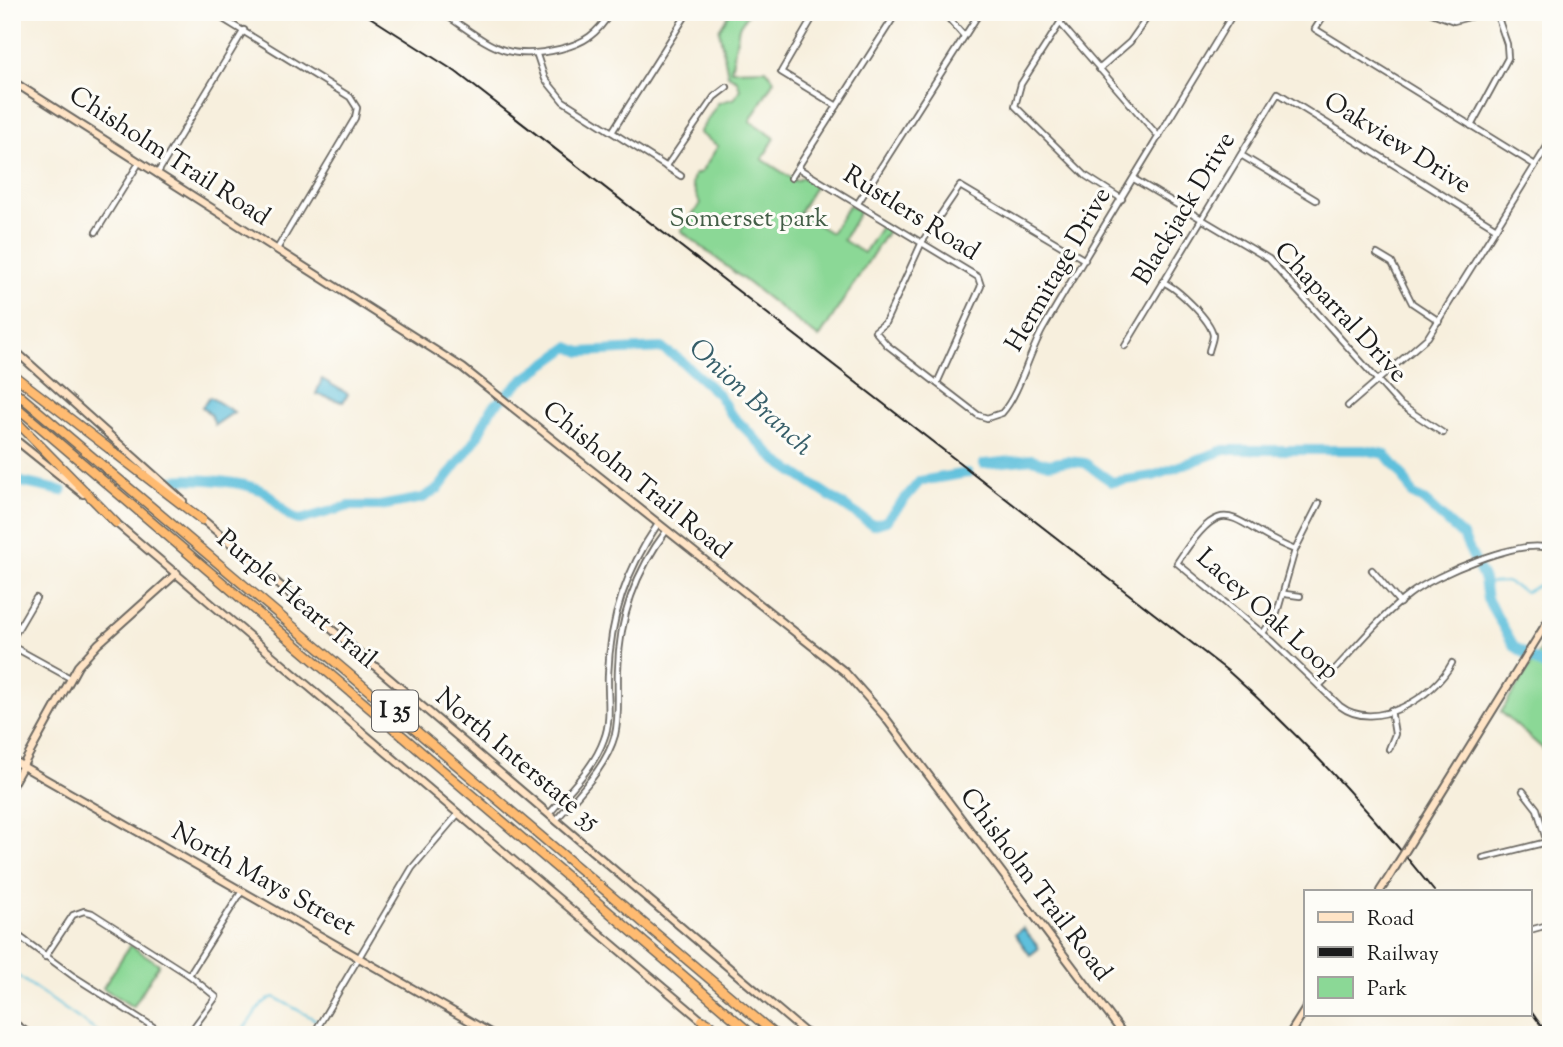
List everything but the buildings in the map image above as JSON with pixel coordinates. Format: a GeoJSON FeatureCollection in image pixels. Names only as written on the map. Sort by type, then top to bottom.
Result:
{"type":"FeatureCollection","features":[{"type":"Feature","properties":{"kind":"highway"},"geometry":{"type":"LineString","coordinates":[[12,374],[202,520]]}},
{"type":"Feature","properties":{"kind":"highway","name":"Purple Heart Trail"},"geometry":{"type":"LineString","coordinates":[[12,389],[776,1035]]}},
{"type":"Feature","properties":{"kind":"highway","name":"Purple Heart Trail"},"geometry":{"type":"LineString","coordinates":[[12,402],[753,1035]]}},
{"type":"Feature","properties":{"kind":"highway"},"geometry":{"type":"LineString","coordinates":[[12,417],[116,523]]}},
{"type":"Feature","properties":{"kind":"highway"},"geometry":{"type":"LineString","coordinates":[[702,1020],[729,1035]]}},
{"type":"Feature","properties":{"kind":"main road","name":"Chisholm Trail Road"},"geometry":{"type":"LineString","coordinates":[[12,81],[463,368],[859,686],[1124,1035]]}},
{"type":"Feature","properties":{"kind":"main road","name":"North Interstate 35"},"geometry":{"type":"LineString","coordinates":[[12,348],[202,520],[807,1034]]}},
{"type":"Feature","properties":{"kind":"main road"},"geometry":{"type":"LineString","coordinates":[[12,437],[460,812],[719,1035]]}},
{"type":"Feature","properties":{"kind":"main road"},"geometry":{"type":"LineString","coordinates":[[12,785],[70,678],[98,644],[177,573]]}},
{"type":"Feature","properties":{"kind":"main road"},"geometry":{"type":"LineString","coordinates":[[1381,890],[1551,616]]}},
{"type":"Feature","properties":{"kind":"main road","name":"North Mays Street"},"geometry":{"type":"LineString","coordinates":[[12,760],[494,1035]]}},
{"type":"Feature","properties":{"kind":"main road"},"geometry":{"type":"LineString","coordinates":[[1287,1034],[1304,1010]]}},
{"type":"Feature","properties":{"kind":"street"},"geometry":{"type":"LineString","coordinates":[[212,12],[350,97],[356,108],[355,118],[276,249]]}},
{"type":"Feature","properties":{"kind":"street"},"geometry":{"type":"LineString","coordinates":[[440,12],[503,50],[521,55],[537,55],[587,41],[597,33],[611,12]]}},
{"type":"Feature","properties":{"kind":"street"},"geometry":{"type":"LineString","coordinates":[[612,132],[688,12]]}},
{"type":"Feature","properties":{"kind":"street"},"geometry":{"type":"LineString","coordinates":[[816,12],[781,72],[837,106]]}},
{"type":"Feature","properties":{"kind":"street"},"geometry":{"type":"LineString","coordinates":[[791,178],[897,12]]}},
{"type":"Feature","properties":{"kind":"street"},"geometry":{"type":"LineString","coordinates":[[943,12],[964,36]]}},
{"type":"Feature","properties":{"kind":"street"},"geometry":{"type":"LineString","coordinates":[[858,203],[979,12]]}},
{"type":"Feature","properties":{"kind":"street"},"geometry":{"type":"LineString","coordinates":[[1066,12],[1021,84],[1015,106],[1086,176],[1122,199]]}},
{"type":"Feature","properties":{"kind":"street"},"geometry":{"type":"LineString","coordinates":[[1100,69],[1130,42],[1151,12]]}},
{"type":"Feature","properties":{"kind":"street","name":"Hermitage Drive"},"geometry":{"type":"LineString","coordinates":[[922,242],[885,323],[875,331],[887,345],[978,415],[993,417],[1002,413],[1042,330],[1234,12]]}},
{"type":"Feature","properties":{"kind":"street"},"geometry":{"type":"LineString","coordinates":[[1326,12],[1315,29],[1535,165]]}},
{"type":"Feature","properties":{"kind":"street"},"geometry":{"type":"LineString","coordinates":[[1429,12],[1454,21],[1488,12]]}},
{"type":"Feature","properties":{"kind":"street"},"geometry":{"type":"LineString","coordinates":[[1471,126],[1508,58],[1507,44],[1496,12]]}},
{"type":"Feature","properties":{"kind":"street"},"geometry":{"type":"LineString","coordinates":[[1060,23],[1159,137]]}},
{"type":"Feature","properties":{"kind":"street"},"geometry":{"type":"LineString","coordinates":[[157,174],[244,30]]}},
{"type":"Feature","properties":{"kind":"street"},"geometry":{"type":"LineString","coordinates":[[537,55],[545,79],[556,95],[681,176]]}},
{"type":"Feature","properties":{"kind":"street"},"geometry":{"type":"LineString","coordinates":[[666,167],[714,97],[727,87]]}},
{"type":"Feature","properties":{"kind":"street","name":"Blackjack Drive"},"geometry":{"type":"LineString","coordinates":[[1125,346],[1278,93]]}},
{"type":"Feature","properties":{"kind":"street","name":"Oakview Drive"},"geometry":{"type":"LineString","coordinates":[[1278,93],[1496,228]]}},
{"type":"Feature","properties":{"kind":"street"},"geometry":{"type":"LineString","coordinates":[[1348,406],[1421,344],[1551,141]]}},
{"type":"Feature","properties":{"kind":"street"},"geometry":{"type":"LineString","coordinates":[[1241,155],[1316,200]]}},
{"type":"Feature","properties":{"kind":"street"},"geometry":{"type":"LineString","coordinates":[[96,232],[139,163]]}},
{"type":"Feature","properties":{"kind":"street","name":"Rustlers Road"},"geometry":{"type":"LineString","coordinates":[[798,168],[975,274],[981,286],[937,383]]}},
{"type":"Feature","properties":{"kind":"street","name":"Chaparral Drive"},"geometry":{"type":"LineString","coordinates":[[1134,179],[1276,265],[1377,382],[1399,404],[1443,433]]}},
{"type":"Feature","properties":{"kind":"street"},"geometry":{"type":"LineString","coordinates":[[922,242],[960,186],[1085,260]]}},
{"type":"Feature","properties":{"kind":"street"},"geometry":{"type":"LineString","coordinates":[[1377,254],[1392,263],[1412,303],[1438,321]]}},
{"type":"Feature","properties":{"kind":"street"},"geometry":{"type":"LineString","coordinates":[[1163,282],[1182,294],[1209,326],[1213,334],[1209,351]]}},
{"type":"Feature","properties":{"kind":"street"},"geometry":{"type":"LineString","coordinates":[[1263,633],[1277,613],[1285,594],[1295,550],[1319,503]]}},
{"type":"Feature","properties":{"kind":"street","name":"Lacey Oak Loop"},"geometry":{"type":"LineString","coordinates":[[1295,550],[1275,543],[1238,519],[1224,517],[1199,529],[1177,564],[1263,633],[1352,714],[1367,716],[1391,710],[1423,696],[1445,675],[1452,663]]}},
{"type":"Feature","properties":{"kind":"street"},"geometry":{"type":"LineString","coordinates":[[550,813],[597,757],[606,736],[610,633],[620,596],[636,557],[659,524]]}},
{"type":"Feature","properties":{"kind":"street"},"geometry":{"type":"LineString","coordinates":[[557,819],[598,769],[615,734],[618,666],[628,599],[644,562],[667,530]]}},
{"type":"Feature","properties":{"kind":"street"},"geometry":{"type":"LineString","coordinates":[[1319,686],[1400,603],[1424,584],[1524,547],[1551,549]]}},
{"type":"Feature","properties":{"kind":"street"},"geometry":{"type":"LineString","coordinates":[[1372,570],[1400,603]]}},
{"type":"Feature","properties":{"kind":"street"},"geometry":{"type":"LineString","coordinates":[[1285,594],[1300,596]]}},
{"type":"Feature","properties":{"kind":"street"},"geometry":{"type":"LineString","coordinates":[[12,639],[36,598]]}},
{"type":"Feature","properties":{"kind":"street"},"geometry":{"type":"LineString","coordinates":[[12,646],[70,678]]}},
{"type":"Feature","properties":{"kind":"street"},"geometry":{"type":"LineString","coordinates":[[1389,749],[1395,734],[1391,710]]}},
{"type":"Feature","properties":{"kind":"street"},"geometry":{"type":"LineString","coordinates":[[574,784],[581,790]]}},
{"type":"Feature","properties":{"kind":"street"},"geometry":{"type":"LineString","coordinates":[[1523,791],[1534,802],[1551,857]]}},
{"type":"Feature","properties":{"kind":"street"},"geometry":{"type":"LineString","coordinates":[[313,1035],[412,868],[460,812]]}},
{"type":"Feature","properties":{"kind":"street"},"geometry":{"type":"LineString","coordinates":[[1483,859],[1546,842]]}},
{"type":"Feature","properties":{"kind":"street"},"geometry":{"type":"LineString","coordinates":[[12,879],[16,873]]}},
{"type":"Feature","properties":{"kind":"street"},"geometry":{"type":"LineString","coordinates":[[189,975],[242,891]]}},
{"type":"Feature","properties":{"kind":"street"},"geometry":{"type":"LineString","coordinates":[[46,957],[74,915],[84,911],[189,975],[216,998],[188,1035]]}},
{"type":"Feature","properties":{"kind":"street"},"geometry":{"type":"LineString","coordinates":[[1532,929],[1551,924]]}},
{"type":"Feature","properties":{"kind":"street"},"geometry":{"type":"LineString","coordinates":[[12,931],[46,957],[166,1035]]}},
{"type":"Feature","properties":{"kind":"street"},"geometry":{"type":"LineString","coordinates":[[12,1021],[32,1035]]}},
{"type":"Feature","properties":{"kind":"green space","name":"Somerset park"},"geometry":{"type":"Polygon","coordinates":[[[730,12],[749,12],[739,27],[731,70],[766,69],[774,80],[750,121],[775,138],[762,159],[796,181],[803,177],[816,185],[799,213],[831,233],[849,205],[860,211],[843,240],[864,253],[882,225],[889,229],[819,338],[681,231],[700,204],[692,183],[694,175],[701,172],[718,146],[699,133],[718,103],[735,98],[740,89],[737,80],[728,75],[719,30],[730,12]]]}},
{"type":"Feature","properties":{"kind":"green space"},"geometry":{"type":"Polygon","coordinates":[[[1551,633],[1551,756],[1501,712],[1551,633]]]}},
{"type":"Feature","properties":{"kind":"green space"},"geometry":{"type":"Polygon","coordinates":[[[130,945],[159,964],[133,1007],[103,988],[130,945]]]}},
{"type":"Feature","properties":{"kind":"water"},"geometry":{"type":"Polygon","coordinates":[[[322,379],[348,394],[343,402],[316,394],[322,379]]]}},
{"type":"Feature","properties":{"kind":"water"},"geometry":{"type":"Polygon","coordinates":[[[210,397],[234,412],[215,425],[211,415],[202,407],[210,397]]]}},
{"type":"Feature","properties":{"kind":"water"},"geometry":{"type":"Polygon","coordinates":[[[1023,928],[1039,948],[1030,955],[1015,934],[1023,928]]]}},
{"type":"Feature","properties":{"kind":"waterway","name":"Onion Branch"},"geometry":{"type":"LineString","coordinates":[[173,480],[221,481],[258,489],[271,496],[290,516],[300,520],[349,506],[380,506],[423,498],[439,488],[476,439],[491,409],[520,382],[569,347],[581,352],[661,348],[679,359],[719,395],[729,412],[777,461],[873,525],[886,521],[920,481],[968,473]]}},
{"type":"Feature","properties":{"kind":"waterway","name":"Onion Branch"},"geometry":{"type":"LineString","coordinates":[[984,464],[1032,459],[1049,464],[1067,461],[1085,463],[1112,482],[1153,476],[1224,450],[1364,450],[1385,454],[1403,476],[1413,495],[1422,499],[1463,536],[1484,580],[1487,599],[1514,646],[1551,671]]}},
{"type":"Feature","properties":{"kind":"waterway","name":"Onion Branch"},"geometry":{"type":"LineString","coordinates":[[12,480],[62,491]]}},
{"type":"Feature","properties":{"kind":"waterway"},"geometry":{"type":"LineString","coordinates":[[1484,580],[1488,583],[1506,582],[1526,592],[1541,584],[1551,571]]}},
{"type":"Feature","properties":{"kind":"waterway"},"geometry":{"type":"LineString","coordinates":[[12,972],[102,1035]]}},
{"type":"Feature","properties":{"kind":"waterway"},"geometry":{"type":"LineString","coordinates":[[235,1035],[246,1026],[262,1004],[274,997],[316,1020]]}},
{"type":"Feature","properties":{"kind":"waterway"},"geometry":{"type":"LineString","coordinates":[[330,1029],[340,1035]]}},
{"type":"Feature","properties":{"kind":"railway"},"geometry":{"type":"LineString","coordinates":[[362,12],[456,72],[1228,671],[1336,776],[1433,890]]}},
{"type":"Feature","properties":{"kind":"railway"},"geometry":{"type":"LineString","coordinates":[[1532,1013],[1548,1035]]}}]}
